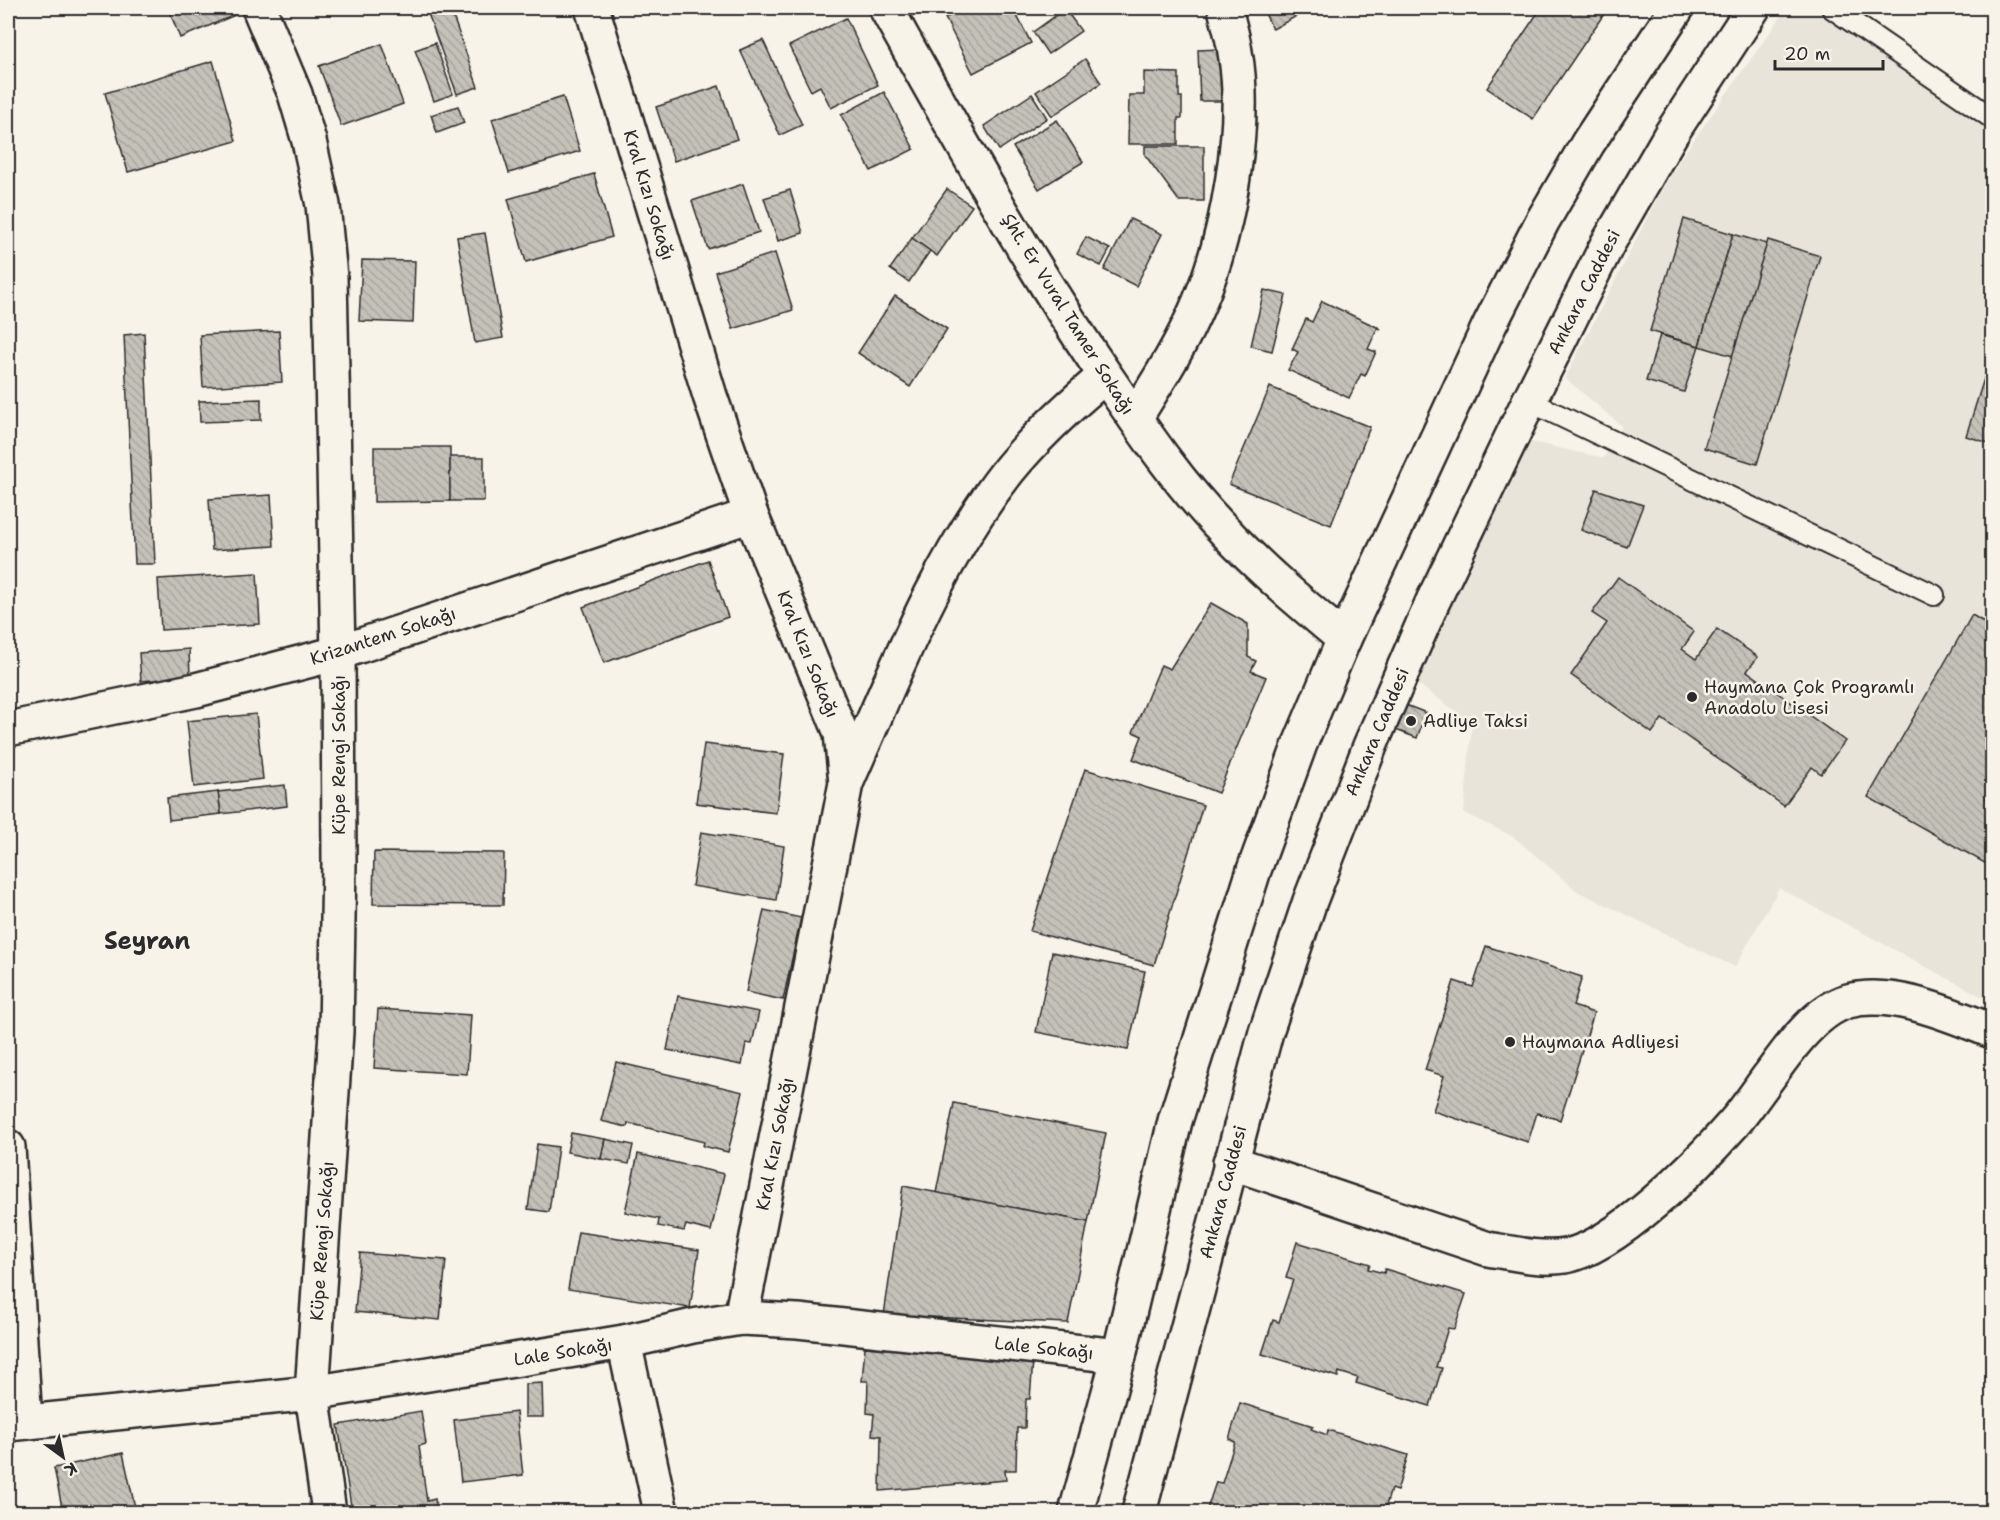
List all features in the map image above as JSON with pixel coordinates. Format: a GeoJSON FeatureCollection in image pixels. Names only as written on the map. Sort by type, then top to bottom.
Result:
{"type":"FeatureCollection","features":[{"type":"Feature","properties":{"kind":"street","name":"Küpe Rengi Sokağı"},"geometry":{"type":"LineString","coordinates":[[259,8],[295,94],[309,141],[323,205],[330,277],[338,653],[339,862],[336,1032],[312,1394],[329,1512]]}},
{"type":"Feature","properties":{"kind":"street","name":"Kral Kızı Sokağı"},"geometry":{"type":"LineString","coordinates":[[592,8],[710,396],[751,515],[841,733],[846,783],[741,1318]]}},
{"type":"Feature","properties":{"kind":"street","name":"Şht. Er Vural Tamer Sokağı"},"geometry":{"type":"LineString","coordinates":[[886,8],[1070,323],[1135,418],[1189,490],[1222,528],[1298,601],[1344,639]]}},
{"type":"Feature","properties":{"kind":"street"},"geometry":{"type":"LineString","coordinates":[[1135,418],[1185,333],[1200,302],[1221,237],[1233,177],[1239,96],[1236,53],[1225,8]]}},
{"type":"Feature","properties":{"kind":"street"},"geometry":{"type":"LineString","coordinates":[[1076,1512],[1119,1356],[1175,1121],[1254,870],[1300,744],[1344,639],[1490,324],[1542,222],[1588,143],[1677,8]]}},
{"type":"Feature","properties":{"kind":"street","name":"Ankara Caddesi"},"geometry":{"type":"LineString","coordinates":[[1139,1512],[1266,1032],[1310,901],[1370,746],[1433,601],[1607,245],[1671,134],[1753,8]]}},
{"type":"Feature","properties":{"kind":"street"},"geometry":{"type":"LineString","coordinates":[[846,783],[924,606],[977,516],[1008,471],[1073,402],[1105,376]]}},
{"type":"Feature","properties":{"kind":"street","name":"Krizantem Sokağı"},"geometry":{"type":"LineString","coordinates":[[8,729],[196,690],[338,653],[751,515]]}},
{"type":"Feature","properties":{"kind":"street"},"geometry":{"type":"LineString","coordinates":[[1230,1162],[1488,1249],[1526,1255],[1562,1257],[1582,1252],[1603,1241],[1663,1194],[1735,1122],[1796,1040],[1822,1015],[1846,1001],[1870,997],[1925,1006],[1992,1031]]}},
{"type":"Feature","properties":{"kind":"street"},"geometry":{"type":"LineString","coordinates":[[8,1147],[16,1423]]}},
{"type":"Feature","properties":{"kind":"street","name":"Lale Sokağı"},"geometry":{"type":"LineString","coordinates":[[16,1423],[312,1394],[624,1342],[693,1326],[741,1318],[1119,1356]]}},
{"type":"Feature","properties":{"kind":"street"},"geometry":{"type":"LineString","coordinates":[[624,1342],[661,1512]]}},
{"type":"Feature","properties":{"kind":"lane"},"geometry":{"type":"LineString","coordinates":[[1832,8],[1992,118]]}},
{"type":"Feature","properties":{"kind":"lane"},"geometry":{"type":"LineString","coordinates":[[1529,401],[1934,596]]}},
{"type":"Feature","properties":{"kind":"shaded area"},"geometry":{"type":"Polygon","coordinates":[[[1787,8],[1854,8],[1988,101],[1992,100],[1992,1002],[1779,888],[1735,967],[1577,891],[1514,837],[1464,813],[1472,723],[1414,681],[1531,442],[1604,458],[1622,426],[1565,378],[1659,195],[1681,158],[1787,8]]]}},
{"type":"Feature","properties":{"kind":"building"},"geometry":{"type":"Polygon","coordinates":[[[232,8],[235,15],[180,38],[169,10],[232,8]]]}},
{"type":"Feature","properties":{"kind":"building"},"geometry":{"type":"Polygon","coordinates":[[[367,8],[386,8],[369,14],[367,8]]]}},
{"type":"Feature","properties":{"kind":"building"},"geometry":{"type":"Polygon","coordinates":[[[426,8],[450,8],[478,87],[457,94],[426,8]]]}},
{"type":"Feature","properties":{"kind":"building"},"geometry":{"type":"Polygon","coordinates":[[[965,8],[1013,8],[1031,43],[973,73],[945,18],[965,8]]]}},
{"type":"Feature","properties":{"kind":"building"},"geometry":{"type":"Polygon","coordinates":[[[1262,8],[1311,8],[1273,29],[1262,8]]]}},
{"type":"Feature","properties":{"kind":"building"},"geometry":{"type":"Polygon","coordinates":[[[1541,8],[1608,8],[1533,119],[1487,88],[1541,8]]]}},
{"type":"Feature","properties":{"kind":"building"},"geometry":{"type":"Polygon","coordinates":[[[1065,9],[1081,31],[1048,54],[1033,32],[1065,9]]]}},
{"type":"Feature","properties":{"kind":"building"},"geometry":{"type":"Polygon","coordinates":[[[846,18],[878,85],[831,108],[820,86],[811,91],[789,46],[846,18]]]}},
{"type":"Feature","properties":{"kind":"building"},"geometry":{"type":"Polygon","coordinates":[[[763,40],[802,125],[780,135],[740,50],[763,40]]]}},
{"type":"Feature","properties":{"kind":"building"},"geometry":{"type":"Polygon","coordinates":[[[435,43],[453,94],[434,101],[415,50],[435,43]]]}},
{"type":"Feature","properties":{"kind":"building"},"geometry":{"type":"Polygon","coordinates":[[[382,44],[403,104],[341,126],[319,66],[382,44]]]}},
{"type":"Feature","properties":{"kind":"building"},"geometry":{"type":"Polygon","coordinates":[[[1220,49],[1221,101],[1200,101],[1198,50],[1220,49]]]}},
{"type":"Feature","properties":{"kind":"building"},"geometry":{"type":"Polygon","coordinates":[[[1085,59],[1101,83],[1052,116],[1036,92],[1085,59]]]}},
{"type":"Feature","properties":{"kind":"building"},"geometry":{"type":"Polygon","coordinates":[[[213,61],[236,141],[128,172],[105,93],[213,61]]]}},
{"type":"Feature","properties":{"kind":"building"},"geometry":{"type":"Polygon","coordinates":[[[1144,72],[1179,73],[1182,118],[1178,118],[1178,144],[1128,144],[1129,95],[1144,95],[1144,72]]]}},
{"type":"Feature","properties":{"kind":"building"},"geometry":{"type":"Polygon","coordinates":[[[719,86],[737,139],[674,161],[656,107],[719,86]]]}},
{"type":"Feature","properties":{"kind":"building"},"geometry":{"type":"Polygon","coordinates":[[[884,92],[914,149],[871,171],[841,115],[884,92]]]}},
{"type":"Feature","properties":{"kind":"building"},"geometry":{"type":"Polygon","coordinates":[[[1032,94],[1047,118],[999,150],[984,126],[1032,94]]]}},
{"type":"Feature","properties":{"kind":"building"},"geometry":{"type":"Polygon","coordinates":[[[563,97],[580,151],[509,173],[492,119],[563,97]]]}},
{"type":"Feature","properties":{"kind":"building"},"geometry":{"type":"Polygon","coordinates":[[[458,106],[464,123],[437,133],[431,115],[458,106]]]}},
{"type":"Feature","properties":{"kind":"building"},"geometry":{"type":"Polygon","coordinates":[[[1057,120],[1083,162],[1039,189],[1013,147],[1057,120]]]}},
{"type":"Feature","properties":{"kind":"building"},"geometry":{"type":"Polygon","coordinates":[[[1145,146],[1204,146],[1204,201],[1179,201],[1145,155],[1145,146]]]}},
{"type":"Feature","properties":{"kind":"building"},"geometry":{"type":"Polygon","coordinates":[[[594,174],[612,237],[526,262],[508,199],[594,174]]]}},
{"type":"Feature","properties":{"kind":"building"},"geometry":{"type":"Polygon","coordinates":[[[743,184],[759,232],[708,249],[692,201],[743,184]]]}},
{"type":"Feature","properties":{"kind":"building"},"geometry":{"type":"Polygon","coordinates":[[[947,189],[972,206],[937,256],[912,238],[947,189]]]}},
{"type":"Feature","properties":{"kind":"building"},"geometry":{"type":"Polygon","coordinates":[[[790,190],[803,233],[778,241],[764,198],[790,190]]]}},
{"type":"Feature","properties":{"kind":"building"},"geometry":{"type":"Polygon","coordinates":[[[1130,219],[1162,234],[1136,286],[1104,270],[1130,219]]]}},
{"type":"Feature","properties":{"kind":"building"},"geometry":{"type":"Polygon","coordinates":[[[1684,219],[1733,234],[1699,346],[1650,331],[1684,219]]]}},
{"type":"Feature","properties":{"kind":"building"},"geometry":{"type":"Polygon","coordinates":[[[485,233],[503,338],[475,343],[457,237],[485,233]]]}},
{"type":"Feature","properties":{"kind":"building"},"geometry":{"type":"Polygon","coordinates":[[[1733,234],[1767,244],[1733,356],[1699,346],[1733,234]]]}},
{"type":"Feature","properties":{"kind":"building"},"geometry":{"type":"Polygon","coordinates":[[[1086,237],[1110,249],[1101,266],[1077,254],[1086,237]]]}},
{"type":"Feature","properties":{"kind":"building"},"geometry":{"type":"Polygon","coordinates":[[[912,238],[930,251],[909,282],[890,269],[912,238]]]}},
{"type":"Feature","properties":{"kind":"building"},"geometry":{"type":"Polygon","coordinates":[[[1768,240],[1820,256],[1757,464],[1704,448],[1768,240]]]}},
{"type":"Feature","properties":{"kind":"building"},"geometry":{"type":"Polygon","coordinates":[[[775,253],[793,310],[733,329],[715,272],[775,253]]]}},
{"type":"Feature","properties":{"kind":"building"},"geometry":{"type":"Polygon","coordinates":[[[362,260],[415,261],[413,323],[359,321],[362,260]]]}},
{"type":"Feature","properties":{"kind":"building"},"geometry":{"type":"Polygon","coordinates":[[[1264,290],[1286,295],[1272,351],[1251,346],[1264,290]]]}},
{"type":"Feature","properties":{"kind":"building"},"geometry":{"type":"Polygon","coordinates":[[[895,296],[947,329],[910,387],[858,353],[895,296]]]}},
{"type":"Feature","properties":{"kind":"building"},"geometry":{"type":"Polygon","coordinates":[[[1322,301],[1378,327],[1368,349],[1376,352],[1365,376],[1361,374],[1349,398],[1288,370],[1298,352],[1292,349],[1306,319],[1312,322],[1322,301]]]}},
{"type":"Feature","properties":{"kind":"building"},"geometry":{"type":"Polygon","coordinates":[[[279,331],[282,382],[203,387],[200,335],[279,331]]]}},
{"type":"Feature","properties":{"kind":"building"},"geometry":{"type":"Polygon","coordinates":[[[144,333],[155,564],[135,564],[124,335],[144,333]]]}},
{"type":"Feature","properties":{"kind":"building"},"geometry":{"type":"Polygon","coordinates":[[[1660,335],[1699,346],[1684,392],[1646,381],[1660,335]]]}},
{"type":"Feature","properties":{"kind":"building"},"geometry":{"type":"Polygon","coordinates":[[[1992,353],[1992,444],[1966,436],[1992,353]]]}},
{"type":"Feature","properties":{"kind":"building"},"geometry":{"type":"Polygon","coordinates":[[[1270,387],[1370,427],[1331,525],[1229,484],[1270,387]]]}},
{"type":"Feature","properties":{"kind":"building"},"geometry":{"type":"Polygon","coordinates":[[[261,399],[261,420],[200,422],[199,401],[261,399]]]}},
{"type":"Feature","properties":{"kind":"building"},"geometry":{"type":"Polygon","coordinates":[[[374,447],[450,447],[450,501],[374,502],[374,447]]]}},
{"type":"Feature","properties":{"kind":"building"},"geometry":{"type":"Polygon","coordinates":[[[450,457],[484,457],[484,501],[450,501],[450,457]]]}},
{"type":"Feature","properties":{"kind":"building"},"geometry":{"type":"Polygon","coordinates":[[[1596,489],[1643,505],[1627,547],[1581,530],[1596,489]]]}},
{"type":"Feature","properties":{"kind":"building"},"geometry":{"type":"Polygon","coordinates":[[[271,495],[274,546],[212,550],[209,499],[271,495]]]}},
{"type":"Feature","properties":{"kind":"building"},"geometry":{"type":"Polygon","coordinates":[[[708,560],[728,617],[604,663],[583,607],[708,560]]]}},
{"type":"Feature","properties":{"kind":"building"},"geometry":{"type":"Polygon","coordinates":[[[257,573],[260,624],[161,630],[158,579],[257,573]]]}},
{"type":"Feature","properties":{"kind":"building","name":"Haymana Çok Programlı Anadolu Lisesi"},"geometry":{"type":"Polygon","coordinates":[[[1618,577],[1694,632],[1682,649],[1696,659],[1717,629],[1758,657],[1747,671],[1845,741],[1821,774],[1812,767],[1784,806],[1662,719],[1652,733],[1571,675],[1607,623],[1592,613],[1618,577]]]}},
{"type":"Feature","properties":{"kind":"building"},"geometry":{"type":"Polygon","coordinates":[[[1211,603],[1248,624],[1248,657],[1256,661],[1251,671],[1266,677],[1218,793],[1133,759],[1142,736],[1133,732],[1161,665],[1170,669],[1211,603]]]}},
{"type":"Feature","properties":{"kind":"building"},"geometry":{"type":"Polygon","coordinates":[[[1972,615],[1992,627],[1992,788],[1986,799],[1992,803],[1992,862],[1990,866],[1868,797],[1972,615]]]}},
{"type":"Feature","properties":{"kind":"building"},"geometry":{"type":"Polygon","coordinates":[[[189,649],[190,677],[141,681],[139,653],[189,649]]]}},
{"type":"Feature","properties":{"kind":"building","name":"Adliye Taksi"},"geometry":{"type":"Polygon","coordinates":[[[1406,705],[1426,713],[1417,738],[1396,730],[1406,705]]]}},
{"type":"Feature","properties":{"kind":"building"},"geometry":{"type":"Polygon","coordinates":[[[256,714],[263,779],[194,787],[187,721],[256,714]]]}},
{"type":"Feature","properties":{"kind":"building"},"geometry":{"type":"Polygon","coordinates":[[[704,744],[784,754],[776,813],[696,803],[704,744]]]}},
{"type":"Feature","properties":{"kind":"building"},"geometry":{"type":"Polygon","coordinates":[[[1085,769],[1203,805],[1154,965],[1030,931],[1085,769]]]}},
{"type":"Feature","properties":{"kind":"building"},"geometry":{"type":"Polygon","coordinates":[[[285,785],[287,806],[221,814],[218,792],[285,785]]]}},
{"type":"Feature","properties":{"kind":"building"},"geometry":{"type":"Polygon","coordinates":[[[218,792],[221,814],[169,820],[167,798],[218,792]]]}},
{"type":"Feature","properties":{"kind":"building"},"geometry":{"type":"Polygon","coordinates":[[[701,832],[784,846],[776,900],[692,886],[701,832]]]}},
{"type":"Feature","properties":{"kind":"building"},"geometry":{"type":"Polygon","coordinates":[[[374,852],[504,853],[503,905],[373,904],[374,852]]]}},
{"type":"Feature","properties":{"kind":"building"},"geometry":{"type":"Polygon","coordinates":[[[764,910],[801,918],[783,1000],[746,992],[764,910]]]}},
{"type":"Feature","properties":{"kind":"building","name":"Haymana Adliyesi"},"geometry":{"type":"Polygon","coordinates":[[[1486,946],[1582,977],[1573,1006],[1594,1013],[1560,1120],[1537,1113],[1528,1142],[1433,1111],[1444,1076],[1425,1070],[1454,981],[1473,987],[1486,946]]]}},
{"type":"Feature","properties":{"kind":"building"},"geometry":{"type":"Polygon","coordinates":[[[1052,952],[1145,971],[1128,1050],[1036,1032],[1052,952]]]}},
{"type":"Feature","properties":{"kind":"building"},"geometry":{"type":"Polygon","coordinates":[[[678,996],[759,1012],[752,1044],[746,1043],[742,1065],[667,1050],[678,996]]]}},
{"type":"Feature","properties":{"kind":"building"},"geometry":{"type":"Polygon","coordinates":[[[378,1009],[471,1015],[467,1074],[374,1068],[378,1009]]]}},
{"type":"Feature","properties":{"kind":"building"},"geometry":{"type":"Polygon","coordinates":[[[616,1062],[743,1092],[728,1152],[703,1146],[704,1142],[628,1123],[627,1127],[601,1121],[616,1062]]]}},
{"type":"Feature","properties":{"kind":"building"},"geometry":{"type":"Polygon","coordinates":[[[954,1103],[1106,1133],[1088,1222],[936,1193],[954,1103]]]}},
{"type":"Feature","properties":{"kind":"building"},"geometry":{"type":"Polygon","coordinates":[[[571,1133],[605,1139],[601,1159],[567,1152],[571,1133]]]}},
{"type":"Feature","properties":{"kind":"building"},"geometry":{"type":"Polygon","coordinates":[[[605,1139],[633,1145],[629,1164],[601,1159],[605,1139]]]}},
{"type":"Feature","properties":{"kind":"building"},"geometry":{"type":"Polygon","coordinates":[[[537,1144],[558,1147],[549,1212],[528,1209],[537,1144]]]}},
{"type":"Feature","properties":{"kind":"building"},"geometry":{"type":"Polygon","coordinates":[[[638,1154],[724,1174],[711,1231],[686,1225],[684,1231],[658,1226],[659,1219],[625,1212],[638,1154]]]}},
{"type":"Feature","properties":{"kind":"building"},"geometry":{"type":"Polygon","coordinates":[[[903,1186],[1088,1222],[1068,1323],[884,1315],[903,1186]]]}},
{"type":"Feature","properties":{"kind":"building"},"geometry":{"type":"Polygon","coordinates":[[[578,1232],[699,1250],[690,1308],[568,1289],[578,1232]]]}},
{"type":"Feature","properties":{"kind":"building"},"geometry":{"type":"Polygon","coordinates":[[[1297,1242],[1370,1264],[1368,1269],[1384,1273],[1385,1269],[1466,1294],[1454,1329],[1448,1328],[1436,1367],[1442,1368],[1430,1406],[1356,1383],[1358,1378],[1339,1372],[1338,1377],[1262,1354],[1273,1320],[1279,1322],[1293,1280],[1286,1278],[1297,1242]]]}},
{"type":"Feature","properties":{"kind":"building"},"geometry":{"type":"Polygon","coordinates":[[[360,1253],[446,1260],[440,1320],[355,1312],[360,1253]]]}},
{"type":"Feature","properties":{"kind":"building"},"geometry":{"type":"Polygon","coordinates":[[[865,1347],[1033,1360],[1030,1399],[1026,1399],[1025,1428],[1017,1428],[1016,1470],[1005,1470],[1006,1480],[880,1491],[881,1436],[872,1435],[874,1414],[867,1413],[868,1381],[862,1381],[865,1347]]]}},
{"type":"Feature","properties":{"kind":"building"},"geometry":{"type":"Polygon","coordinates":[[[542,1383],[543,1417],[525,1417],[525,1384],[542,1383]]]}},
{"type":"Feature","properties":{"kind":"building"},"geometry":{"type":"Polygon","coordinates":[[[1240,1403],[1313,1426],[1311,1429],[1327,1435],[1328,1430],[1408,1455],[1397,1491],[1391,1489],[1384,1512],[1206,1512],[1216,1482],[1222,1483],[1235,1442],[1229,1439],[1240,1403]]]}},
{"type":"Feature","properties":{"kind":"building"},"geometry":{"type":"Polygon","coordinates":[[[421,1411],[426,1444],[419,1446],[427,1501],[435,1499],[437,1512],[352,1512],[338,1425],[421,1411]]]}},
{"type":"Feature","properties":{"kind":"building"},"geometry":{"type":"Polygon","coordinates":[[[516,1412],[523,1475],[461,1482],[454,1420],[516,1412]]]}},
{"type":"Feature","properties":{"kind":"building"},"geometry":{"type":"Polygon","coordinates":[[[123,1453],[136,1512],[63,1512],[54,1468],[123,1453]]]}},
{"type":"Feature","properties":{"kind":"building"},"geometry":{"type":"Polygon","coordinates":[[[861,1507],[863,1512],[833,1512],[861,1507]]]}},
{"type":"Feature","properties":{"kind":"place","name":"Haymana Çok Programlı Anadolu Lisesi"},"geometry":{"type":"Point","coordinates":[1692,697]}},
{"type":"Feature","properties":{"kind":"place","name":"Adliye Taksi"},"geometry":{"type":"Point","coordinates":[1411,721]}},
{"type":"Feature","properties":{"kind":"place","name":"Haymana Adliyesi"},"geometry":{"type":"Point","coordinates":[1510,1042]}},
{"type":"Feature","properties":{"kind":"district","name":"Seyran"},"geometry":{"type":"Point","coordinates":[147,941]}}]}
